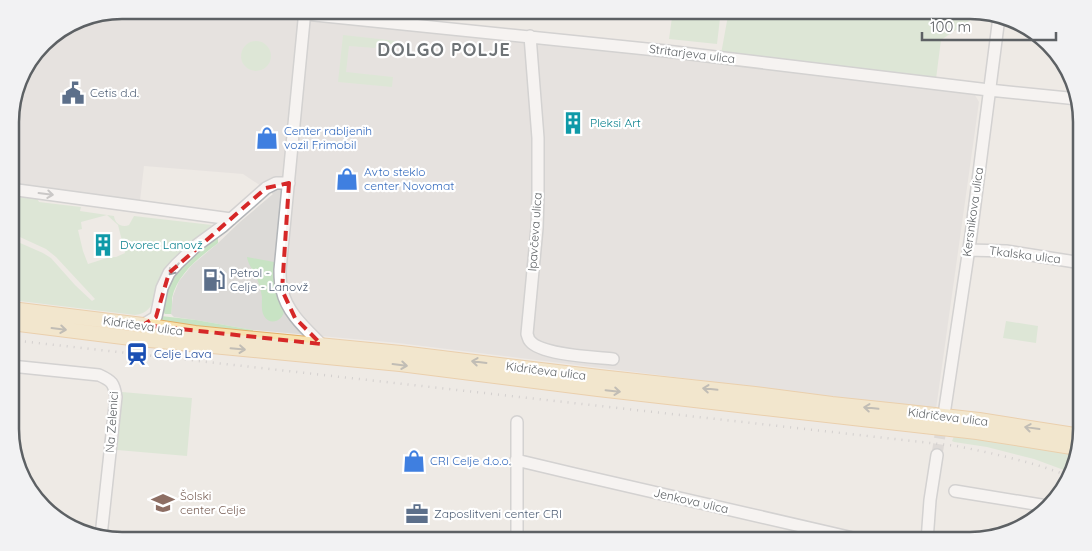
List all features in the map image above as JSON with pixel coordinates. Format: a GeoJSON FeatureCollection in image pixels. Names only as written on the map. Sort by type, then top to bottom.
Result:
{"type":"FeatureCollection","features":[{"type":"Feature","properties":{"kind":"main road","name":"Kidričeva ulica"},"geometry":{"type":"LineString","coordinates":[[19,310],[194,333],[401,352],[599,377],[970,419],[1073,435]]}},
{"type":"Feature","properties":{"kind":"main road","name":"Kidričeva ulica"},"geometry":{"type":"LineString","coordinates":[[19,324],[158,341],[410,366],[977,432],[1071,447]]}},
{"type":"Feature","properties":{"kind":"street"},"geometry":{"type":"LineString","coordinates":[[304,19],[280,270],[282,290],[295,318],[321,344]]}},
{"type":"Feature","properties":{"kind":"street","name":"Stritarjeva ulica"},"geometry":{"type":"LineString","coordinates":[[371,19],[1070,98]]}},
{"type":"Feature","properties":{"kind":"street","name":"Kersnikova ulica"},"geometry":{"type":"LineString","coordinates":[[945,408],[998,23]]}},
{"type":"Feature","properties":{"kind":"street","name":"Ipavčeva ulica"},"geometry":{"type":"LineString","coordinates":[[530,36],[538,138],[538,196],[537,228],[526,334],[530,342],[541,348],[562,354],[613,359]]}},
{"type":"Feature","properties":{"kind":"street"},"geometry":{"type":"LineString","coordinates":[[143,325],[156,317],[162,288],[169,273],[197,245],[266,188],[276,183],[289,182]]}},
{"type":"Feature","properties":{"kind":"street"},"geometry":{"type":"LineString","coordinates":[[19,190],[81,198],[227,222]]}},
{"type":"Feature","properties":{"kind":"street","name":"Tkalska ulica"},"geometry":{"type":"LineString","coordinates":[[968,250],[1006,251],[1073,262]]}},
{"type":"Feature","properties":{"kind":"street","name":"Na Zelenici"},"geometry":{"type":"LineString","coordinates":[[19,367],[99,376],[110,380],[115,387],[116,397],[102,530]]}},
{"type":"Feature","properties":{"kind":"street"},"geometry":{"type":"LineString","coordinates":[[517,532],[516,460],[518,422]]}},
{"type":"Feature","properties":{"kind":"street"},"geometry":{"type":"LineString","coordinates":[[928,532],[937,454]]}},
{"type":"Feature","properties":{"kind":"street","name":"Jenkova ulica"},"geometry":{"type":"LineString","coordinates":[[516,460],[826,532]]}},
{"type":"Feature","properties":{"kind":"street"},"geometry":{"type":"LineString","coordinates":[[955,490],[1040,505]]}},
{"type":"Feature","properties":{"kind":"highlighted area"},"geometry":{"type":"Polygon","coordinates":[[[289,183],[282,290],[295,318],[321,344],[143,325],[156,317],[169,273],[266,188],[289,183]]]}},
{"type":"Feature","properties":{"kind":"shaded area"},"geometry":{"type":"Polygon","coordinates":[[[121,19],[362,19],[673,48],[968,83],[979,102],[936,409],[398,343],[253,330],[174,317],[171,314],[173,296],[179,281],[192,265],[273,194],[243,174],[144,166],[140,201],[19,186],[19,115],[22,95],[29,76],[40,59],[54,44],[70,33],[95,22],[121,19]]]}},
{"type":"Feature","properties":{"kind":"green space"},"geometry":{"type":"Polygon","coordinates":[[[672,19],[720,19],[717,44],[669,39],[672,19]]]}},
{"type":"Feature","properties":{"kind":"green space"},"geometry":{"type":"Polygon","coordinates":[[[727,19],[972,19],[941,40],[936,79],[721,54],[727,19]]]}},
{"type":"Feature","properties":{"kind":"green space"},"geometry":{"type":"Polygon","coordinates":[[[343,35],[397,41],[397,49],[376,46],[375,48],[349,46],[346,72],[393,77],[392,87],[338,82],[343,35]]]}},
{"type":"Feature","properties":{"kind":"green space"},"geometry":{"type":"Polygon","coordinates":[[[256,41],[267,45],[271,56],[267,67],[256,71],[245,67],[241,56],[245,45],[256,41]]]}},
{"type":"Feature","properties":{"kind":"green space"},"geometry":{"type":"Polygon","coordinates":[[[19,193],[35,194],[39,202],[81,207],[80,211],[114,216],[117,223],[121,226],[129,225],[134,216],[212,225],[169,264],[160,277],[152,304],[143,313],[135,315],[19,301],[19,242],[51,258],[92,301],[95,299],[56,257],[46,249],[19,237],[19,193]],[[107,215],[81,222],[82,229],[78,230],[88,264],[125,253],[118,225],[107,215]]]}},
{"type":"Feature","properties":{"kind":"green space"},"geometry":{"type":"Polygon","coordinates":[[[215,238],[218,238],[218,243],[190,267],[179,281],[172,298],[171,314],[165,314],[162,311],[165,291],[174,273],[215,238]]]}},
{"type":"Feature","properties":{"kind":"green space"},"geometry":{"type":"Polygon","coordinates":[[[247,257],[274,262],[275,286],[284,308],[279,320],[270,321],[264,316],[257,278],[247,257]]]}},
{"type":"Feature","properties":{"kind":"green space"},"geometry":{"type":"Polygon","coordinates":[[[161,316],[196,320],[253,331],[206,328],[158,321],[161,316]]]}},
{"type":"Feature","properties":{"kind":"green space"},"geometry":{"type":"Polygon","coordinates":[[[1006,321],[1038,326],[1036,343],[1003,338],[1006,321]]]}},
{"type":"Feature","properties":{"kind":"green space"},"geometry":{"type":"Polygon","coordinates":[[[122,392],[192,398],[187,456],[117,450],[122,392]]]}},
{"type":"Feature","properties":{"kind":"green space"},"geometry":{"type":"Polygon","coordinates":[[[954,436],[1071,452],[1065,470],[1034,459],[987,447],[952,441],[954,436]]]}},
{"type":"Feature","properties":{"kind":"tunnel"},"geometry":{"type":"LineString","coordinates":[[937,455],[942,422]]}},
{"type":"Feature","properties":{"kind":"railway"},"geometry":{"type":"LineString","coordinates":[[19,341],[957,446],[1000,455],[1063,474]]}},
{"type":"Feature","properties":{"kind":"place","name":"Cetis d.d."},"geometry":{"type":"Point","coordinates":[73,93]}},
{"type":"Feature","properties":{"kind":"place","name":"Pleksi Art"},"geometry":{"type":"Point","coordinates":[573,123]}},
{"type":"Feature","properties":{"kind":"place","name":"Center rabljenih vozil Frimobil"},"geometry":{"type":"Point","coordinates":[267,138]}},
{"type":"Feature","properties":{"kind":"place","name":"Avto steklo center Novomat"},"geometry":{"type":"Point","coordinates":[347,179]}},
{"type":"Feature","properties":{"kind":"place","name":"Dvorec Lanovž"},"geometry":{"type":"Point","coordinates":[103,245]}},
{"type":"Feature","properties":{"kind":"place","name":"Petrol - Celje - Lanovž"},"geometry":{"type":"Point","coordinates":[214,280]}},
{"type":"Feature","properties":{"kind":"place","name":"Celje Lava"},"geometry":{"type":"Point","coordinates":[137,354]}},
{"type":"Feature","properties":{"kind":"place","name":"CRI Celje d.o.o."},"geometry":{"type":"Point","coordinates":[414,461]}},
{"type":"Feature","properties":{"kind":"place","name":"Šolski center Celje"},"geometry":{"type":"Point","coordinates":[163,503]}},
{"type":"Feature","properties":{"kind":"place","name":"Zaposlitveni center CRI"},"geometry":{"type":"Point","coordinates":[417,514]}},
{"type":"Feature","properties":{"kind":"district","name":"DOLGO POLJE"},"geometry":{"type":"Point","coordinates":[444,50]}}]}
